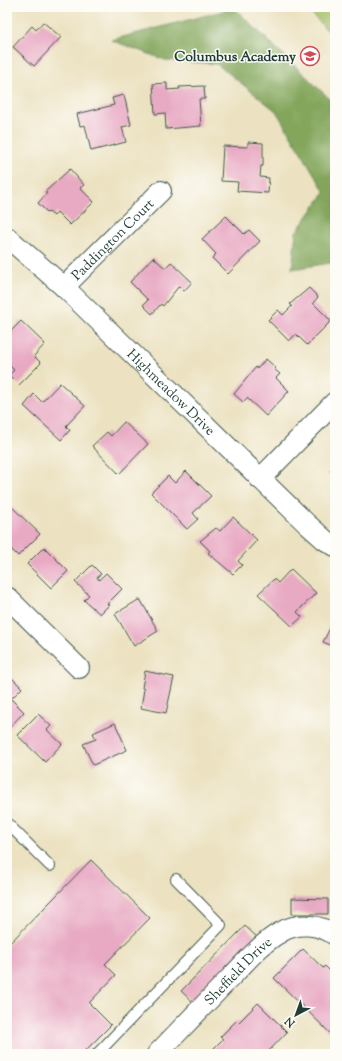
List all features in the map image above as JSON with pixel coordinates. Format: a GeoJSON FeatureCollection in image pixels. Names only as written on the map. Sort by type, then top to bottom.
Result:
{"type":"FeatureCollection","features":[{"type":"Feature","properties":{"kind":"street","name":"Paddington Court"},"geometry":{"type":"LineString","coordinates":[[64,287],[161,191]]}},
{"type":"Feature","properties":{"kind":"street","name":"Highmeadow Drive"},"geometry":{"type":"LineString","coordinates":[[7,237],[64,287],[307,524],[325,540],[335,546]]}},
{"type":"Feature","properties":{"kind":"street"},"geometry":{"type":"LineString","coordinates":[[260,479],[335,402]]}},
{"type":"Feature","properties":{"kind":"street"},"geometry":{"type":"LineString","coordinates":[[7,597],[79,668]]}},
{"type":"Feature","properties":{"kind":"street","name":"Sheffield Drive"},"geometry":{"type":"LineString","coordinates":[[158,1054],[246,961],[266,942],[281,931],[299,926],[313,925],[326,929],[335,935]]}},
{"type":"Feature","properties":{"kind":"lane"},"geometry":{"type":"LineString","coordinates":[[7,823],[50,866]]}},
{"type":"Feature","properties":{"kind":"lane"},"geometry":{"type":"LineString","coordinates":[[97,1054],[222,925],[176,878]]}},
{"type":"Feature","properties":{"kind":"green space"},"geometry":{"type":"Polygon","coordinates":[[[305,7],[335,7],[335,38],[305,7]]]}},
{"type":"Feature","properties":{"kind":"green space"},"geometry":{"type":"Polygon","coordinates":[[[234,8],[335,104],[335,261],[331,263],[292,269],[296,232],[325,192],[276,111],[217,64],[165,60],[111,40],[234,8]]]}},
{"type":"Feature","properties":{"kind":"building"},"geometry":{"type":"Polygon","coordinates":[[[43,22],[61,37],[34,66],[13,47],[32,26],[36,30],[43,22]]]}},
{"type":"Feature","properties":{"kind":"building"},"geometry":{"type":"Polygon","coordinates":[[[167,83],[167,90],[180,89],[179,87],[204,86],[205,99],[199,99],[201,126],[166,129],[165,113],[155,114],[153,84],[167,83]]]}},
{"type":"Feature","properties":{"kind":"building"},"geometry":{"type":"Polygon","coordinates":[[[124,95],[131,125],[122,127],[126,142],[91,151],[85,125],[80,126],[77,114],[114,105],[112,98],[124,95]]]}},
{"type":"Feature","properties":{"kind":"building"},"geometry":{"type":"Polygon","coordinates":[[[248,142],[263,143],[263,166],[261,166],[260,177],[269,178],[268,193],[237,191],[238,182],[221,181],[223,146],[248,147],[248,142]]]}},
{"type":"Feature","properties":{"kind":"building"},"geometry":{"type":"Polygon","coordinates":[[[70,169],[84,185],[80,188],[94,202],[70,225],[57,212],[54,216],[49,212],[48,213],[38,203],[47,193],[45,192],[70,169]]]}},
{"type":"Feature","properties":{"kind":"building"},"geometry":{"type":"Polygon","coordinates":[[[226,216],[244,234],[249,230],[260,241],[228,274],[212,258],[216,254],[202,239],[226,216]]]}},
{"type":"Feature","properties":{"kind":"building"},"geometry":{"type":"Polygon","coordinates":[[[153,257],[165,268],[171,262],[192,282],[184,291],[179,286],[163,306],[161,304],[152,314],[143,305],[148,300],[130,282],[153,257]]]}},
{"type":"Feature","properties":{"kind":"building"},"geometry":{"type":"Polygon","coordinates":[[[309,288],[318,297],[313,303],[331,321],[307,345],[296,334],[289,341],[268,320],[278,310],[283,315],[292,306],[290,304],[309,288]]]}},
{"type":"Feature","properties":{"kind":"building"},"geometry":{"type":"Polygon","coordinates":[[[21,321],[45,344],[34,356],[41,363],[19,385],[9,375],[14,370],[7,363],[7,335],[21,321]]]}},
{"type":"Feature","properties":{"kind":"building"},"geometry":{"type":"Polygon","coordinates":[[[266,359],[280,374],[276,378],[289,391],[266,416],[247,398],[243,402],[234,394],[256,367],[257,369],[266,359]]]}},
{"type":"Feature","properties":{"kind":"building"},"geometry":{"type":"Polygon","coordinates":[[[60,383],[85,406],[66,426],[70,430],[61,440],[24,406],[34,394],[42,402],[60,383]]]}},
{"type":"Feature","properties":{"kind":"building"},"geometry":{"type":"Polygon","coordinates":[[[124,422],[148,444],[119,474],[92,446],[107,432],[111,436],[124,422]]]}},
{"type":"Feature","properties":{"kind":"building"},"geometry":{"type":"Polygon","coordinates":[[[335,465],[335,475],[330,471],[335,465]]]}},
{"type":"Feature","properties":{"kind":"building"},"geometry":{"type":"Polygon","coordinates":[[[186,471],[211,496],[193,513],[198,519],[187,529],[151,493],[168,476],[175,483],[186,471]]]}},
{"type":"Feature","properties":{"kind":"building"},"geometry":{"type":"Polygon","coordinates":[[[12,507],[40,534],[18,556],[7,545],[7,512],[12,507]]]}},
{"type":"Feature","properties":{"kind":"building"},"geometry":{"type":"Polygon","coordinates":[[[233,517],[257,540],[238,561],[242,565],[233,574],[208,553],[210,551],[200,541],[216,528],[220,531],[233,517]]]}},
{"type":"Feature","properties":{"kind":"building"},"geometry":{"type":"Polygon","coordinates":[[[44,547],[68,571],[51,588],[27,564],[44,547]]]}},
{"type":"Feature","properties":{"kind":"building"},"geometry":{"type":"Polygon","coordinates":[[[92,565],[101,574],[97,577],[99,580],[106,573],[122,589],[107,604],[109,605],[100,614],[84,600],[89,595],[75,582],[92,565]]]}},
{"type":"Feature","properties":{"kind":"building"},"geometry":{"type":"Polygon","coordinates":[[[291,569],[316,593],[297,612],[302,617],[292,626],[258,594],[274,579],[278,583],[291,569]]]}},
{"type":"Feature","properties":{"kind":"building"},"geometry":{"type":"Polygon","coordinates":[[[140,599],[158,631],[134,646],[115,614],[140,599]]]}},
{"type":"Feature","properties":{"kind":"building"},"geometry":{"type":"Polygon","coordinates":[[[335,618],[335,647],[323,642],[335,618]]]}},
{"type":"Feature","properties":{"kind":"building"},"geometry":{"type":"Polygon","coordinates":[[[7,653],[11,657],[7,661],[7,653]]]}},
{"type":"Feature","properties":{"kind":"building"},"geometry":{"type":"Polygon","coordinates":[[[145,671],[174,677],[166,713],[141,708],[145,671]]]}},
{"type":"Feature","properties":{"kind":"building"},"geometry":{"type":"Polygon","coordinates":[[[9,675],[22,688],[11,699],[24,712],[7,730],[7,677],[9,675]]]}},
{"type":"Feature","properties":{"kind":"building"},"geometry":{"type":"Polygon","coordinates":[[[38,714],[51,726],[47,730],[62,744],[45,762],[17,735],[38,714]]]}},
{"type":"Feature","properties":{"kind":"building"},"geometry":{"type":"Polygon","coordinates":[[[115,723],[127,750],[93,765],[83,744],[96,739],[93,733],[115,723]]]}},
{"type":"Feature","properties":{"kind":"building"},"geometry":{"type":"Polygon","coordinates":[[[91,860],[150,918],[105,964],[116,975],[89,1003],[111,1025],[82,1054],[7,1054],[7,946],[91,860]]]}},
{"type":"Feature","properties":{"kind":"building"},"geometry":{"type":"Polygon","coordinates":[[[292,898],[328,899],[328,914],[292,914],[292,898]]]}},
{"type":"Feature","properties":{"kind":"building"},"geometry":{"type":"Polygon","coordinates":[[[245,926],[258,938],[194,1003],[181,991],[245,926]]]}},
{"type":"Feature","properties":{"kind":"building"},"geometry":{"type":"Polygon","coordinates":[[[303,949],[323,968],[325,966],[335,976],[335,1038],[274,978],[303,949]]]}},
{"type":"Feature","properties":{"kind":"building"},"geometry":{"type":"Polygon","coordinates":[[[258,1003],[287,1032],[266,1054],[208,1054],[223,1039],[220,1037],[237,1020],[239,1022],[258,1003]]]}},
{"type":"Feature","properties":{"kind":"place","name":"Columbus Academy"},"geometry":{"type":"Point","coordinates":[310,56]}}]}
